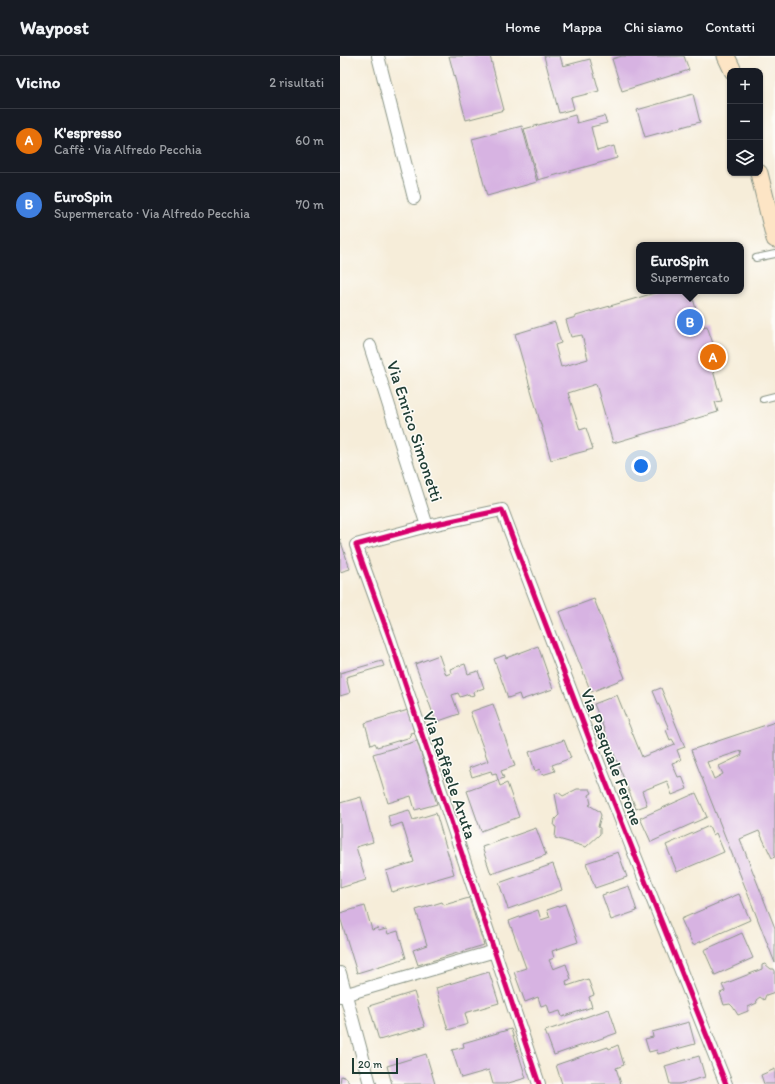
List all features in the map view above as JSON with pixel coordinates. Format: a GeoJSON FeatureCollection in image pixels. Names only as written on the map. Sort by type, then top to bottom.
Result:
{"type":"FeatureCollection","features":[{"type":"Feature","properties":{"kind":"main road"},"geometry":{"type":"LineString","coordinates":[[726,56],[731,68]]}},
{"type":"Feature","properties":{"kind":"main road"},"geometry":{"type":"LineString","coordinates":[[760,176],[772,209],[775,239]]}},
{"type":"Feature","properties":{"kind":"street"},"geometry":{"type":"LineString","coordinates":[[378,56],[414,198]]}},
{"type":"Feature","properties":{"kind":"street","name":"Via Enrico Simonetti"},"geometry":{"type":"LineString","coordinates":[[370,346],[427,526]]}},
{"type":"Feature","properties":{"kind":"street","name":"Via Pasquale Ferone"},"geometry":{"type":"LineString","coordinates":[[427,526],[502,510],[603,775],[726,1084]]}},
{"type":"Feature","properties":{"kind":"street","name":"Via Raffaele Aruta"},"geometry":{"type":"LineString","coordinates":[[427,526],[356,545],[390,639],[539,1084]]}},
{"type":"Feature","properties":{"kind":"street"},"geometry":{"type":"LineString","coordinates":[[343,995],[495,951]]}},
{"type":"Feature","properties":{"kind":"street"},"geometry":{"type":"LineString","coordinates":[[340,973],[343,995],[370,1084]]}},
{"type":"Feature","properties":{"kind":"lane"},"geometry":{"type":"LineString","coordinates":[[756,258],[775,254]]}},
{"type":"Feature","properties":{"kind":"lane"},"geometry":{"type":"LineString","coordinates":[[763,399],[775,396]]}},
{"type":"Feature","properties":{"kind":"building"},"geometry":{"type":"Polygon","coordinates":[[[449,56],[490,56],[504,110],[466,120],[449,56]]]}},
{"type":"Feature","properties":{"kind":"building"},"geometry":{"type":"Polygon","coordinates":[[[544,56],[560,56],[563,66],[590,59],[599,91],[571,98],[574,109],[559,113],[544,56]]]}},
{"type":"Feature","properties":{"kind":"building"},"geometry":{"type":"Polygon","coordinates":[[[622,56],[684,56],[689,70],[622,91],[612,59],[622,56]]]}},
{"type":"Feature","properties":{"kind":"building"},"geometry":{"type":"Polygon","coordinates":[[[693,94],[700,122],[645,137],[637,110],[693,94]]]}},
{"type":"Feature","properties":{"kind":"building"},"geometry":{"type":"Polygon","coordinates":[[[575,115],[577,123],[604,116],[607,123],[591,127],[597,151],[614,146],[617,158],[538,180],[524,129],[575,115]]]}},
{"type":"Feature","properties":{"kind":"building"},"geometry":{"type":"Polygon","coordinates":[[[522,126],[537,182],[487,196],[472,139],[522,126]]]}},
{"type":"Feature","properties":{"kind":"building"},"geometry":{"type":"Polygon","coordinates":[[[651,294],[692,294],[701,327],[707,326],[719,361],[711,364],[722,401],[715,402],[718,412],[613,443],[596,384],[568,393],[580,430],[586,428],[593,449],[551,460],[515,334],[555,322],[561,343],[555,345],[561,367],[588,359],[582,335],[571,337],[566,320],[651,294]]]}},
{"type":"Feature","properties":{"kind":"building"},"geometry":{"type":"Polygon","coordinates":[[[340,539],[350,569],[340,572],[340,539]]]}},
{"type":"Feature","properties":{"kind":"building"},"geometry":{"type":"Polygon","coordinates":[[[594,599],[625,678],[591,692],[559,612],[594,599]]]}},
{"type":"Feature","properties":{"kind":"building"},"geometry":{"type":"Polygon","coordinates":[[[538,646],[553,689],[521,700],[519,694],[508,698],[494,659],[505,655],[506,658],[538,646]]]}},
{"type":"Feature","properties":{"kind":"building"},"geometry":{"type":"Polygon","coordinates":[[[439,655],[446,675],[451,673],[450,669],[465,664],[468,674],[478,671],[484,688],[473,692],[474,695],[470,696],[469,694],[460,697],[458,693],[452,695],[459,714],[436,722],[415,664],[439,655]]]}},
{"type":"Feature","properties":{"kind":"building"},"geometry":{"type":"Polygon","coordinates":[[[382,661],[384,666],[346,677],[350,693],[340,696],[340,673],[382,661]]]}},
{"type":"Feature","properties":{"kind":"building"},"geometry":{"type":"Polygon","coordinates":[[[661,688],[685,747],[677,750],[681,760],[672,763],[678,777],[682,776],[687,789],[672,795],[667,781],[642,791],[647,805],[636,809],[594,704],[617,695],[642,757],[675,744],[672,739],[670,740],[666,730],[669,729],[653,691],[661,688]]]}},
{"type":"Feature","properties":{"kind":"building"},"geometry":{"type":"Polygon","coordinates":[[[493,704],[515,766],[501,771],[504,778],[498,780],[496,773],[492,774],[491,771],[472,777],[469,768],[488,761],[470,712],[493,704]]]}},
{"type":"Feature","properties":{"kind":"building"},"geometry":{"type":"Polygon","coordinates":[[[408,710],[414,732],[410,733],[411,737],[377,747],[375,743],[371,745],[365,723],[408,710]]]}},
{"type":"Feature","properties":{"kind":"building"},"geometry":{"type":"Polygon","coordinates":[[[775,722],[775,857],[772,858],[759,831],[740,839],[775,928],[775,963],[691,750],[775,722]],[[741,751],[707,762],[714,779],[723,774],[719,766],[742,755],[741,751]]]}},
{"type":"Feature","properties":{"kind":"building"},"geometry":{"type":"Polygon","coordinates":[[[564,740],[571,758],[552,765],[555,771],[542,775],[540,769],[535,771],[529,752],[564,740]]]}},
{"type":"Feature","properties":{"kind":"building"},"geometry":{"type":"Polygon","coordinates":[[[417,741],[437,804],[415,810],[411,796],[388,803],[373,754],[417,741]]]}},
{"type":"Feature","properties":{"kind":"building"},"geometry":{"type":"Polygon","coordinates":[[[498,780],[500,786],[507,783],[519,817],[481,831],[467,791],[498,780]]]}},
{"type":"Feature","properties":{"kind":"building"},"geometry":{"type":"Polygon","coordinates":[[[577,789],[590,789],[592,793],[589,795],[591,804],[589,805],[599,811],[601,815],[598,827],[600,828],[600,834],[586,847],[555,838],[555,819],[559,815],[555,794],[558,792],[563,796],[577,789]]]}},
{"type":"Feature","properties":{"kind":"building"},"geometry":{"type":"Polygon","coordinates":[[[696,793],[707,817],[651,842],[640,818],[696,793]]]}},
{"type":"Feature","properties":{"kind":"building"},"geometry":{"type":"Polygon","coordinates":[[[361,797],[373,842],[356,847],[366,880],[340,888],[340,803],[361,797]]]}},
{"type":"Feature","properties":{"kind":"building"},"geometry":{"type":"Polygon","coordinates":[[[409,810],[413,820],[436,813],[454,874],[392,892],[386,871],[414,862],[402,823],[391,827],[388,816],[409,810]]]}},
{"type":"Feature","properties":{"kind":"building"},"geometry":{"type":"Polygon","coordinates":[[[709,826],[713,835],[716,833],[724,852],[677,872],[666,845],[709,826]]]}},
{"type":"Feature","properties":{"kind":"building"},"geometry":{"type":"Polygon","coordinates":[[[536,828],[546,855],[491,874],[482,847],[536,828]]]}},
{"type":"Feature","properties":{"kind":"building"},"geometry":{"type":"Polygon","coordinates":[[[618,852],[627,877],[595,888],[586,863],[618,852]]]}},
{"type":"Feature","properties":{"kind":"building"},"geometry":{"type":"Polygon","coordinates":[[[553,864],[562,890],[508,909],[499,883],[553,864]]]}},
{"type":"Feature","properties":{"kind":"building"},"geometry":{"type":"Polygon","coordinates":[[[629,886],[637,911],[611,920],[602,895],[629,886]]]}},
{"type":"Feature","properties":{"kind":"building"},"geometry":{"type":"Polygon","coordinates":[[[739,894],[750,920],[693,945],[681,919],[739,894]]]}},
{"type":"Feature","properties":{"kind":"building"},"geometry":{"type":"Polygon","coordinates":[[[469,898],[484,945],[418,965],[413,950],[427,945],[416,910],[442,902],[444,905],[469,898]]]}},
{"type":"Feature","properties":{"kind":"building"},"geometry":{"type":"Polygon","coordinates":[[[565,904],[578,942],[552,951],[554,958],[549,960],[553,969],[566,964],[571,979],[566,981],[567,986],[588,979],[594,995],[589,997],[592,1007],[562,1017],[560,1011],[550,1014],[547,1004],[541,1006],[538,997],[525,1002],[514,972],[526,968],[509,921],[538,910],[541,920],[550,917],[547,910],[565,904]]]}},
{"type":"Feature","properties":{"kind":"building"},"geometry":{"type":"Polygon","coordinates":[[[365,906],[372,930],[378,928],[379,931],[386,929],[388,934],[398,931],[406,958],[357,973],[340,913],[365,906]]]}},
{"type":"Feature","properties":{"kind":"building"},"geometry":{"type":"Polygon","coordinates":[[[742,933],[753,958],[715,975],[704,950],[742,933]]]}},
{"type":"Feature","properties":{"kind":"building"},"geometry":{"type":"Polygon","coordinates":[[[765,964],[775,971],[775,992],[766,995],[764,1000],[760,997],[756,1000],[757,1003],[748,1007],[748,1011],[738,1015],[730,1004],[724,1005],[720,993],[725,991],[722,985],[762,969],[762,965],[765,964]]]}},
{"type":"Feature","properties":{"kind":"building"},"geometry":{"type":"Polygon","coordinates":[[[489,972],[499,1003],[465,1013],[468,1024],[448,1030],[436,988],[489,972]]]}},
{"type":"Feature","properties":{"kind":"building"},"geometry":{"type":"Polygon","coordinates":[[[414,992],[425,1027],[379,1040],[369,1006],[414,992]]]}},
{"type":"Feature","properties":{"kind":"building"},"geometry":{"type":"Polygon","coordinates":[[[609,1009],[617,1033],[554,1055],[545,1031],[609,1009]]]}},
{"type":"Feature","properties":{"kind":"building"},"geometry":{"type":"Polygon","coordinates":[[[689,1022],[695,1044],[658,1054],[657,1050],[649,1052],[645,1039],[653,1037],[652,1032],[689,1022]]]}},
{"type":"Feature","properties":{"kind":"building"},"geometry":{"type":"Polygon","coordinates":[[[511,1029],[526,1078],[505,1084],[493,1084],[489,1070],[461,1078],[452,1050],[464,1047],[463,1043],[511,1029]]]}},
{"type":"Feature","properties":{"kind":"building"},"geometry":{"type":"Polygon","coordinates":[[[618,1045],[624,1065],[616,1068],[621,1084],[562,1084],[556,1065],[618,1045]]]}},
{"type":"Feature","properties":{"kind":"building"},"geometry":{"type":"Polygon","coordinates":[[[426,1054],[435,1084],[392,1084],[387,1066],[426,1054]]]}},
{"type":"Feature","properties":{"kind":"building"},"geometry":{"type":"Polygon","coordinates":[[[699,1056],[705,1077],[679,1084],[670,1084],[665,1066],[699,1056]]]}},
{"type":"Feature","properties":{"kind":"building"},"geometry":{"type":"Polygon","coordinates":[[[775,1069],[775,1084],[764,1084],[761,1075],[775,1069]]]}},
{"type":"Feature","properties":{"kind":"building"},"geometry":{"type":"Polygon","coordinates":[[[341,1076],[347,1078],[349,1084],[340,1084],[341,1076]]]}},
{"type":"Feature","properties":{"kind":"cycle path"},"geometry":{"type":"LineString","coordinates":[[539,1084],[390,639],[356,545],[427,526],[502,510],[603,775],[726,1084]]}},
{"type":"Feature","properties":{"kind":"place","name":"EuroSpin"},"geometry":{"type":"Point","coordinates":[690,322]}},
{"type":"Feature","properties":{"kind":"place","name":"K'espresso"},"geometry":{"type":"Point","coordinates":[713,357]}}]}
